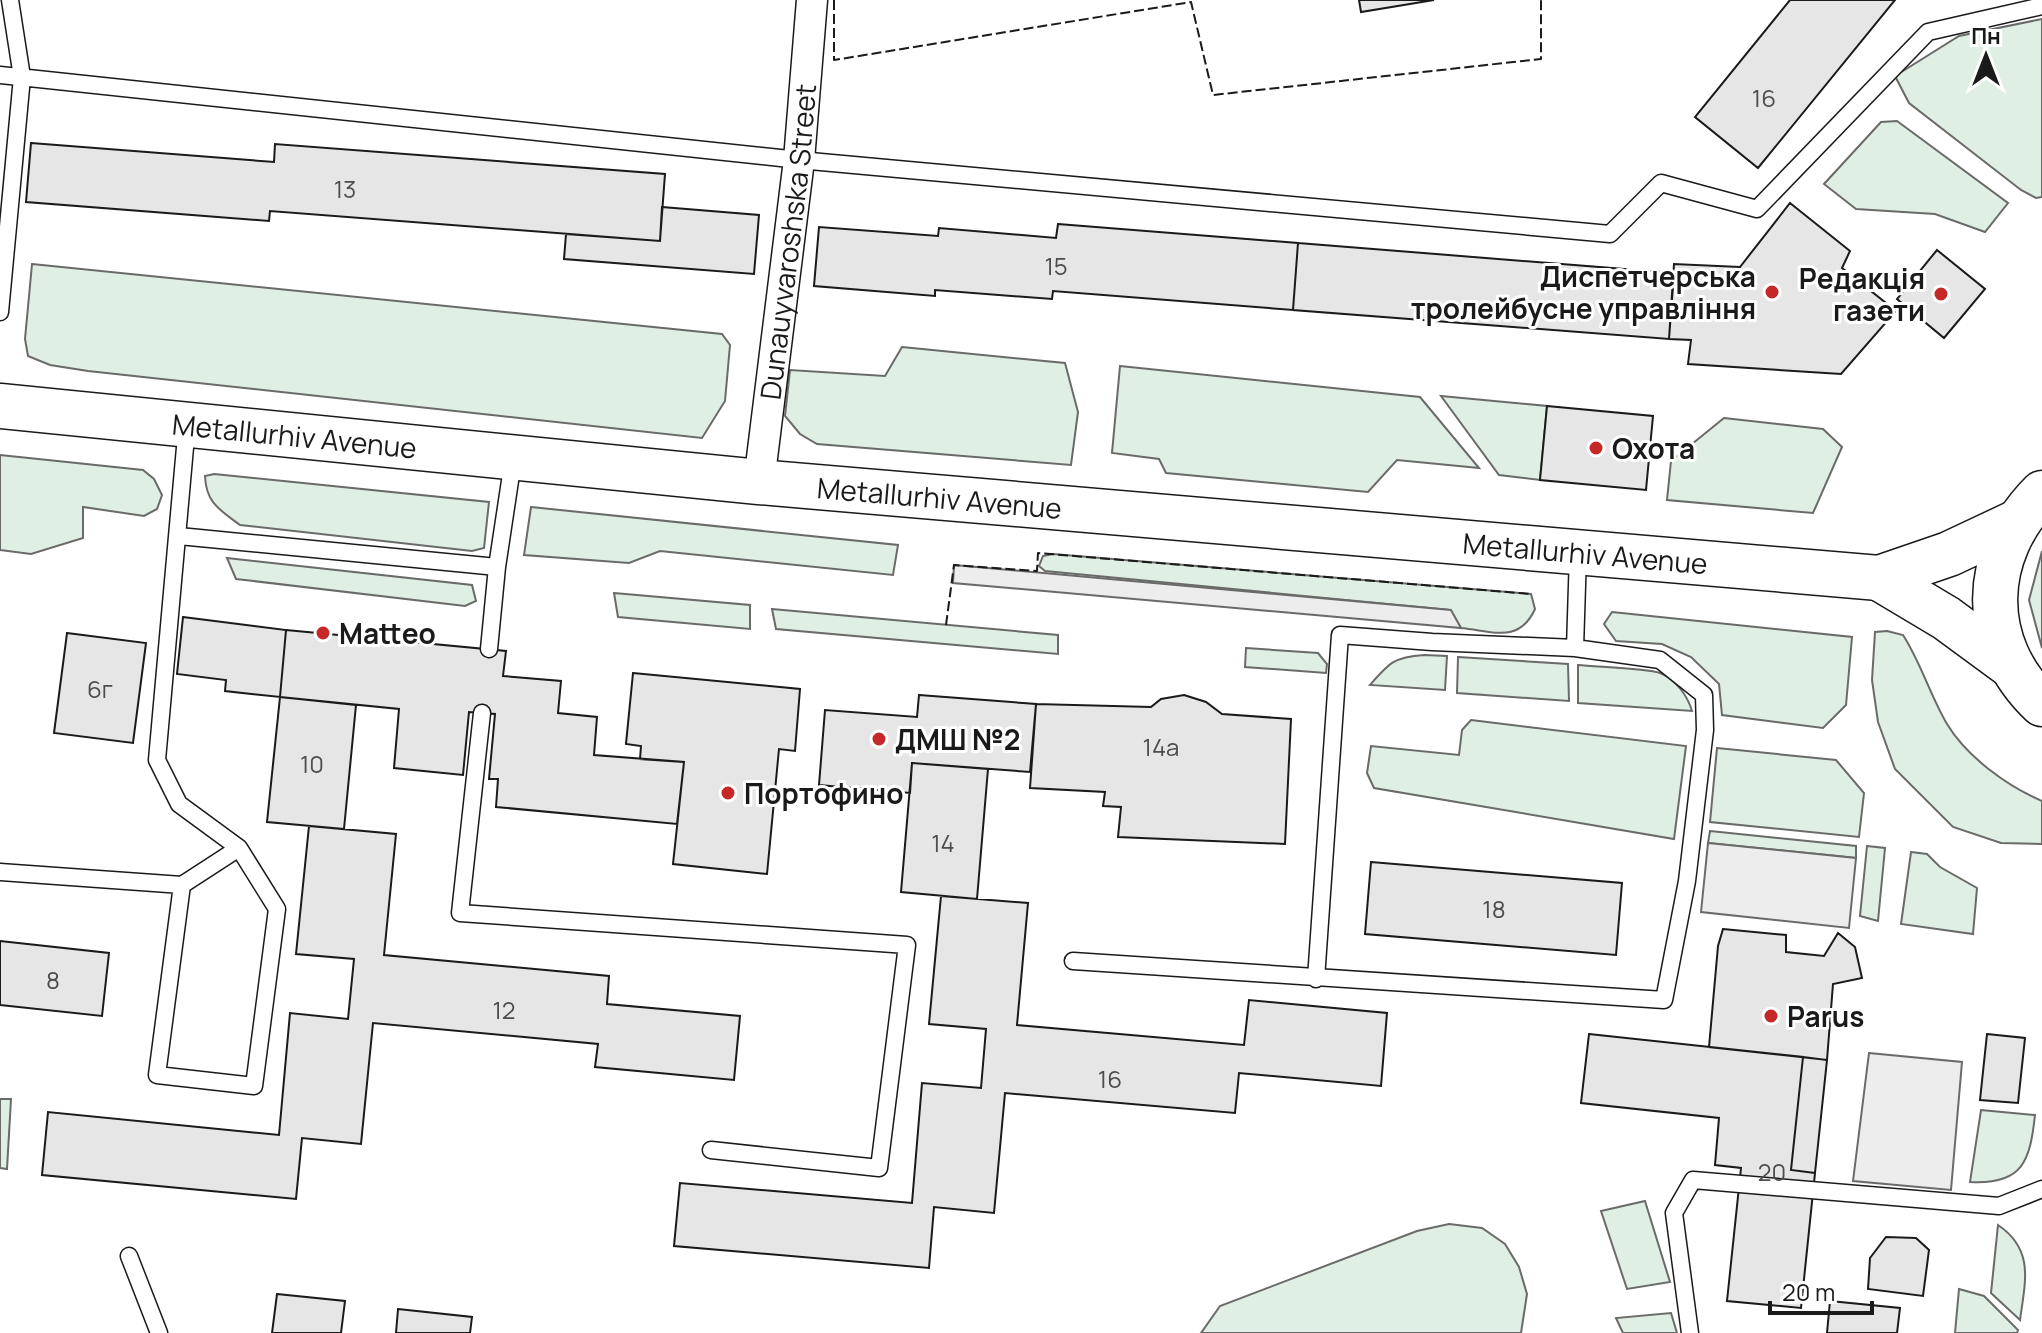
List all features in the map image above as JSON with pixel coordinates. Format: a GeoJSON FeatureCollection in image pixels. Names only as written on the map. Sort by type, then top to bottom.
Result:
{"type":"FeatureCollection","features":[{"type":"Feature","properties":{"kind":"street","name":"Dunauyvaroshska Street"},"geometry":{"type":"LineString","coordinates":[[759,482],[799,160],[812,0]]}},
{"type":"Feature","properties":{"kind":"street","name":"Metallurhiv Avenue"},"geometry":{"type":"LineString","coordinates":[[0,406],[759,482],[1879,578],[1949,554],[2029,507]]}},
{"type":"Feature","properties":{"kind":"street"},"geometry":{"type":"LineString","coordinates":[[2029,507],[2001,556],[1994,592],[1998,629],[2010,665],[2028,691],[2042,704]]}},
{"type":"Feature","properties":{"kind":"street","name":"Metallurhiv Avenue"},"geometry":{"type":"LineString","coordinates":[[1879,578],[1946,618],[2010,665]]}},
{"type":"Feature","properties":{"kind":"lane"},"geometry":{"type":"LineString","coordinates":[[0,312],[22,77],[10,0]]}},
{"type":"Feature","properties":{"kind":"lane"},"geometry":{"type":"LineString","coordinates":[[0,75],[799,160],[1610,234],[1661,183],[1757,209],[1928,32],[2042,6]]}},
{"type":"Feature","properties":{"kind":"lane"},"geometry":{"type":"LineString","coordinates":[[182,885],[157,1075],[254,1086],[277,909],[239,848],[179,804],[157,760],[187,424]]}},
{"type":"Feature","properties":{"kind":"lane"},"geometry":{"type":"LineString","coordinates":[[489,649],[513,459]]}},
{"type":"Feature","properties":{"kind":"lane"},"geometry":{"type":"LineString","coordinates":[[179,536],[497,567]]}},
{"type":"Feature","properties":{"kind":"lane"},"geometry":{"type":"LineString","coordinates":[[1575,648],[1578,552]]}},
{"type":"Feature","properties":{"kind":"lane"},"geometry":{"type":"LineString","coordinates":[[1073,961],[1316,979],[1664,1000],[1687,881],[1705,730],[1704,695],[1660,660],[1575,648],[1340,635],[1316,979]]}},
{"type":"Feature","properties":{"kind":"lane"},"geometry":{"type":"LineString","coordinates":[[482,713],[460,913],[907,945],[879,1168],[711,1150]]}},
{"type":"Feature","properties":{"kind":"lane"},"geometry":{"type":"LineString","coordinates":[[0,872],[182,885],[239,848]]}},
{"type":"Feature","properties":{"kind":"lane"},"geometry":{"type":"LineString","coordinates":[[1690,1333],[1674,1213],[1693,1180],[1999,1206],[2042,1189]]}},
{"type":"Feature","properties":{"kind":"lane"},"geometry":{"type":"LineString","coordinates":[[129,1256],[159,1333]]}},
{"type":"Feature","properties":{"kind":"green space"},"geometry":{"type":"Polygon","coordinates":[[[2042,19],[2042,197],[2036,198],[2021,190],[1909,103],[1895,76],[1959,36],[2042,19]]]}},
{"type":"Feature","properties":{"kind":"green space"},"geometry":{"type":"Polygon","coordinates":[[[1897,121],[2008,203],[1985,232],[1935,214],[1856,209],[1824,184],[1881,122],[1897,121]]]}},
{"type":"Feature","properties":{"kind":"green space"},"geometry":{"type":"Polygon","coordinates":[[[32,264],[722,334],[730,345],[725,401],[702,438],[50,365],[28,356],[25,339],[32,264]]]}},
{"type":"Feature","properties":{"kind":"green space"},"geometry":{"type":"Polygon","coordinates":[[[902,347],[1065,363],[1078,412],[1071,465],[817,444],[800,434],[785,416],[790,370],[885,376],[902,347]]]}},
{"type":"Feature","properties":{"kind":"green space"},"geometry":{"type":"Polygon","coordinates":[[[1120,366],[1420,397],[1479,468],[1397,460],[1368,492],[1166,473],[1159,459],[1112,453],[1120,366]]]}},
{"type":"Feature","properties":{"kind":"green space"},"geometry":{"type":"Polygon","coordinates":[[[1441,396],[1547,406],[1540,480],[1499,475],[1441,396]]]}},
{"type":"Feature","properties":{"kind":"green space"},"geometry":{"type":"Polygon","coordinates":[[[1724,418],[1823,429],[1842,447],[1813,513],[1667,500],[1671,461],[1724,418]]]}},
{"type":"Feature","properties":{"kind":"green space"},"geometry":{"type":"Polygon","coordinates":[[[0,455],[143,470],[154,479],[162,495],[157,509],[144,516],[83,507],[83,538],[31,554],[0,550],[0,455]]]}},
{"type":"Feature","properties":{"kind":"green space"},"geometry":{"type":"Polygon","coordinates":[[[214,474],[489,502],[484,548],[472,551],[240,525],[211,499],[205,476],[214,474]]]}},
{"type":"Feature","properties":{"kind":"green space"},"geometry":{"type":"Polygon","coordinates":[[[531,507],[898,545],[893,575],[660,551],[629,563],[524,555],[531,507]]]}},
{"type":"Feature","properties":{"kind":"green space"},"geometry":{"type":"Polygon","coordinates":[[[2042,551],[2042,648],[2029,600],[2042,551]]]}},
{"type":"Feature","properties":{"kind":"green space"},"geometry":{"type":"Polygon","coordinates":[[[1053,554],[1531,594],[1535,609],[1521,627],[1494,633],[1461,628],[1450,610],[1045,571],[1039,566],[1043,556],[1053,554]]]}},
{"type":"Feature","properties":{"kind":"green space"},"geometry":{"type":"Polygon","coordinates":[[[227,558],[472,585],[476,601],[465,606],[236,579],[227,558]]]}},
{"type":"Feature","properties":{"kind":"green space"},"geometry":{"type":"Polygon","coordinates":[[[614,593],[750,605],[750,629],[618,617],[614,593]]]}},
{"type":"Feature","properties":{"kind":"green space"},"geometry":{"type":"Polygon","coordinates":[[[772,609],[1058,635],[1058,654],[776,629],[772,609]]]}},
{"type":"Feature","properties":{"kind":"green space"},"geometry":{"type":"Polygon","coordinates":[[[1612,612],[1852,637],[1846,705],[1823,728],[1722,715],[1719,684],[1691,657],[1662,644],[1616,641],[1604,624],[1612,612]]]}},
{"type":"Feature","properties":{"kind":"green space"},"geometry":{"type":"Polygon","coordinates":[[[1875,632],[1903,635],[1947,724],[1965,748],[2002,779],[2042,801],[2042,844],[2001,843],[1953,827],[1895,769],[1878,722],[1872,680],[1875,632]]]}},
{"type":"Feature","properties":{"kind":"green space"},"geometry":{"type":"Polygon","coordinates":[[[1246,648],[1318,653],[1327,664],[1326,673],[1245,667],[1246,648]]]}},
{"type":"Feature","properties":{"kind":"green space"},"geometry":{"type":"Polygon","coordinates":[[[1424,655],[1447,656],[1445,690],[1370,685],[1393,662],[1424,655]]]}},
{"type":"Feature","properties":{"kind":"green space"},"geometry":{"type":"Polygon","coordinates":[[[1458,657],[1568,664],[1569,701],[1457,693],[1458,657]]]}},
{"type":"Feature","properties":{"kind":"green space"},"geometry":{"type":"Polygon","coordinates":[[[1578,665],[1660,673],[1680,689],[1692,711],[1578,703],[1578,665]]]}},
{"type":"Feature","properties":{"kind":"green space"},"geometry":{"type":"Polygon","coordinates":[[[1471,720],[1686,746],[1674,839],[1374,788],[1367,773],[1371,746],[1459,755],[1462,730],[1471,720]]]}},
{"type":"Feature","properties":{"kind":"green space"},"geometry":{"type":"Polygon","coordinates":[[[1717,748],[1836,760],[1864,793],[1859,837],[1710,822],[1717,748]]]}},
{"type":"Feature","properties":{"kind":"green space"},"geometry":{"type":"Polygon","coordinates":[[[1710,831],[1856,846],[1856,858],[1708,843],[1710,831]]]}},
{"type":"Feature","properties":{"kind":"green space"},"geometry":{"type":"Polygon","coordinates":[[[1867,846],[1885,848],[1878,921],[1860,916],[1867,846]]]}},
{"type":"Feature","properties":{"kind":"green space"},"geometry":{"type":"Polygon","coordinates":[[[1911,852],[1927,854],[1940,867],[1977,888],[1973,934],[1901,924],[1911,852]]]}},
{"type":"Feature","properties":{"kind":"green space"},"geometry":{"type":"Polygon","coordinates":[[[0,1099],[11,1099],[7,1169],[0,1168],[0,1099]]]}},
{"type":"Feature","properties":{"kind":"green space"},"geometry":{"type":"Polygon","coordinates":[[[1981,1110],[2035,1115],[2033,1131],[2026,1157],[2013,1174],[1988,1182],[1970,1182],[1981,1110]]]}},
{"type":"Feature","properties":{"kind":"green space"},"geometry":{"type":"Polygon","coordinates":[[[1645,1201],[1670,1282],[1627,1289],[1601,1211],[1645,1201]]]}},
{"type":"Feature","properties":{"kind":"green space"},"geometry":{"type":"Polygon","coordinates":[[[1449,1224],[1482,1228],[1505,1244],[1519,1267],[1527,1294],[1521,1333],[1201,1333],[1220,1306],[1417,1231],[1449,1224]]]}},
{"type":"Feature","properties":{"kind":"green space"},"geometry":{"type":"Polygon","coordinates":[[[1998,1225],[2010,1235],[2023,1256],[2025,1280],[2020,1320],[1991,1293],[1998,1225]]]}},
{"type":"Feature","properties":{"kind":"green space"},"geometry":{"type":"Polygon","coordinates":[[[1959,1289],[1984,1296],[2018,1330],[2017,1333],[1955,1333],[1959,1289]]]}},
{"type":"Feature","properties":{"kind":"green space"},"geometry":{"type":"Polygon","coordinates":[[[1671,1313],[1677,1333],[1623,1333],[1616,1318],[1671,1313]]]}},
{"type":"Feature","properties":{"kind":"shaded area"},"geometry":{"type":"Polygon","coordinates":[[[954,565],[1451,610],[1461,628],[953,583],[954,565]]]}},
{"type":"Feature","properties":{"kind":"shaded area"},"geometry":{"type":"Polygon","coordinates":[[[1708,843],[1856,858],[1849,928],[1701,912],[1708,843]]]}},
{"type":"Feature","properties":{"kind":"shaded area"},"geometry":{"type":"Polygon","coordinates":[[[1869,1053],[1962,1062],[1951,1190],[1853,1181],[1869,1053]]]}},
{"type":"Feature","properties":{"kind":"building"},"geometry":{"type":"Polygon","coordinates":[[[1359,0],[1434,0],[1361,12],[1359,0]]]}},
{"type":"Feature","properties":{"kind":"building"},"geometry":{"type":"Polygon","coordinates":[[[1790,0],[1895,0],[1758,168],[1695,117],[1790,0]]]}},
{"type":"Feature","properties":{"kind":"building"},"geometry":{"type":"Polygon","coordinates":[[[31,143],[274,162],[275,144],[665,174],[660,241],[270,211],[269,221],[26,202],[31,143]]]}},
{"type":"Feature","properties":{"kind":"building","name":"Диспетчерська тролейбусне управління"},"geometry":{"type":"Polygon","coordinates":[[[1790,203],[1850,251],[1842,268],[1896,311],[1841,374],[1688,364],[1691,340],[1669,339],[1674,264],[1740,267],[1790,203]]]}},
{"type":"Feature","properties":{"kind":"building"},"geometry":{"type":"Polygon","coordinates":[[[662,207],[759,215],[754,274],[564,259],[566,234],[660,241],[662,207]]]}},
{"type":"Feature","properties":{"kind":"building"},"geometry":{"type":"Polygon","coordinates":[[[1058,224],[1298,243],[1293,310],[1053,291],[1052,299],[935,290],[935,296],[814,286],[819,227],[938,236],[939,228],[1056,238],[1058,224]]]}},
{"type":"Feature","properties":{"kind":"building"},"geometry":{"type":"Polygon","coordinates":[[[1298,243],[1674,273],[1669,339],[1293,310],[1298,243]]]}},
{"type":"Feature","properties":{"kind":"building","name":"Редакція газети"},"geometry":{"type":"Polygon","coordinates":[[[1937,250],[1985,289],[1944,338],[1897,299],[1937,250]]]}},
{"type":"Feature","properties":{"kind":"building","name":"Охота"},"geometry":{"type":"Polygon","coordinates":[[[1547,406],[1653,416],[1646,490],[1540,480],[1547,406]]]}},
{"type":"Feature","properties":{"kind":"building"},"geometry":{"type":"Polygon","coordinates":[[[183,617],[286,630],[280,697],[225,691],[226,680],[177,674],[183,617]]]}},
{"type":"Feature","properties":{"kind":"building"},"geometry":{"type":"Polygon","coordinates":[[[286,630],[506,651],[503,676],[561,681],[558,713],[597,717],[594,755],[684,762],[677,824],[496,807],[498,779],[489,779],[495,714],[469,712],[463,775],[394,768],[399,709],[280,697],[286,630]]]}},
{"type":"Feature","properties":{"kind":"building"},"geometry":{"type":"Polygon","coordinates":[[[67,633],[146,643],[133,743],[54,733],[67,633]]]}},
{"type":"Feature","properties":{"kind":"building","name":"Портофино"},"geometry":{"type":"Polygon","coordinates":[[[633,673],[800,689],[795,751],[779,749],[767,874],[673,864],[684,762],[640,759],[641,746],[626,744],[633,673]]]}},
{"type":"Feature","properties":{"kind":"building"},"geometry":{"type":"Polygon","coordinates":[[[919,695],[1036,704],[1030,772],[912,763],[910,793],[819,785],[825,710],[917,717],[919,695]]]}},
{"type":"Feature","properties":{"kind":"building"},"geometry":{"type":"Polygon","coordinates":[[[1184,695],[1206,702],[1222,714],[1291,719],[1285,844],[1118,837],[1121,807],[1103,806],[1105,792],[1030,788],[1036,704],[1151,707],[1161,699],[1184,695]]]}},
{"type":"Feature","properties":{"kind":"building"},"geometry":{"type":"Polygon","coordinates":[[[280,697],[356,705],[344,829],[267,822],[280,697]]]}},
{"type":"Feature","properties":{"kind":"building"},"geometry":{"type":"Polygon","coordinates":[[[912,763],[988,769],[977,899],[901,892],[912,763]]]}},
{"type":"Feature","properties":{"kind":"building"},"geometry":{"type":"Polygon","coordinates":[[[309,826],[396,834],[384,955],[609,976],[607,1004],[740,1016],[734,1080],[595,1067],[598,1044],[373,1023],[361,1144],[302,1138],[296,1199],[42,1175],[48,1112],[279,1135],[290,1013],[348,1019],[354,959],[296,954],[309,826]]]}},
{"type":"Feature","properties":{"kind":"building"},"geometry":{"type":"Polygon","coordinates":[[[1371,862],[1622,883],[1616,955],[1365,934],[1371,862]]]}},
{"type":"Feature","properties":{"kind":"building"},"geometry":{"type":"Polygon","coordinates":[[[941,896],[1028,903],[1017,1025],[1244,1045],[1249,1000],[1387,1013],[1381,1086],[1239,1073],[1235,1113],[1005,1093],[994,1213],[934,1207],[929,1268],[674,1246],[680,1183],[912,1203],[922,1083],[981,1088],[986,1029],[929,1024],[941,896]]]}},
{"type":"Feature","properties":{"kind":"building","name":"Parus"},"geometry":{"type":"Polygon","coordinates":[[[1723,929],[1786,935],[1786,952],[1824,956],[1838,933],[1855,947],[1862,978],[1833,984],[1827,1060],[1709,1047],[1718,946],[1723,929]]]}},
{"type":"Feature","properties":{"kind":"building"},"geometry":{"type":"Polygon","coordinates":[[[0,941],[109,953],[102,1016],[0,1005],[0,941]]]}},
{"type":"Feature","properties":{"kind":"building"},"geometry":{"type":"Polygon","coordinates":[[[1589,1034],[1803,1057],[1791,1170],[1815,1173],[1801,1308],[1727,1301],[1741,1168],[1715,1165],[1719,1118],[1581,1103],[1589,1034]]]}},
{"type":"Feature","properties":{"kind":"building"},"geometry":{"type":"Polygon","coordinates":[[[1987,1034],[2025,1038],[2018,1103],[1980,1100],[1987,1034]]]}},
{"type":"Feature","properties":{"kind":"building"},"geometry":{"type":"Polygon","coordinates":[[[1803,1057],[1827,1060],[1815,1173],[1791,1170],[1803,1057]]]}},
{"type":"Feature","properties":{"kind":"building"},"geometry":{"type":"Polygon","coordinates":[[[1886,1237],[1916,1238],[1929,1250],[1923,1296],[1868,1289],[1870,1258],[1886,1237]]]}},
{"type":"Feature","properties":{"kind":"building"},"geometry":{"type":"Polygon","coordinates":[[[277,1294],[345,1301],[341,1333],[272,1333],[277,1294]]]}},
{"type":"Feature","properties":{"kind":"building"},"geometry":{"type":"Polygon","coordinates":[[[1830,1301],[1900,1308],[1897,1333],[1827,1333],[1830,1301]]]}},
{"type":"Feature","properties":{"kind":"building"},"geometry":{"type":"Polygon","coordinates":[[[398,1309],[472,1317],[470,1333],[396,1333],[398,1309]]]}},
{"type":"Feature","properties":{"kind":"fence"},"geometry":{"type":"LineString","coordinates":[[834,0],[834,60],[1191,2],[1213,95],[1541,59],[1541,0]]}},
{"type":"Feature","properties":{"kind":"fence"},"geometry":{"type":"LineString","coordinates":[[946,625],[954,565],[1037,571],[1038,553],[1531,594]]}},
{"type":"Feature","properties":{"kind":"place","name":"Диспетчерська тролейбусне управління"},"geometry":{"type":"Point","coordinates":[1772,292]}},
{"type":"Feature","properties":{"kind":"place","name":"Редакція газети"},"geometry":{"type":"Point","coordinates":[1941,294]}},
{"type":"Feature","properties":{"kind":"place","name":"Охота"},"geometry":{"type":"Point","coordinates":[1596,448]}},
{"type":"Feature","properties":{"kind":"place","name":"Matteo"},"geometry":{"type":"Point","coordinates":[323,633]}},
{"type":"Feature","properties":{"kind":"place","name":"ДМШ №2"},"geometry":{"type":"Point","coordinates":[879,739]}},
{"type":"Feature","properties":{"kind":"place","name":"Портофино"},"geometry":{"type":"Point","coordinates":[728,793]}},
{"type":"Feature","properties":{"kind":"place","name":"Parus"},"geometry":{"type":"Point","coordinates":[1771,1016]}}]}
